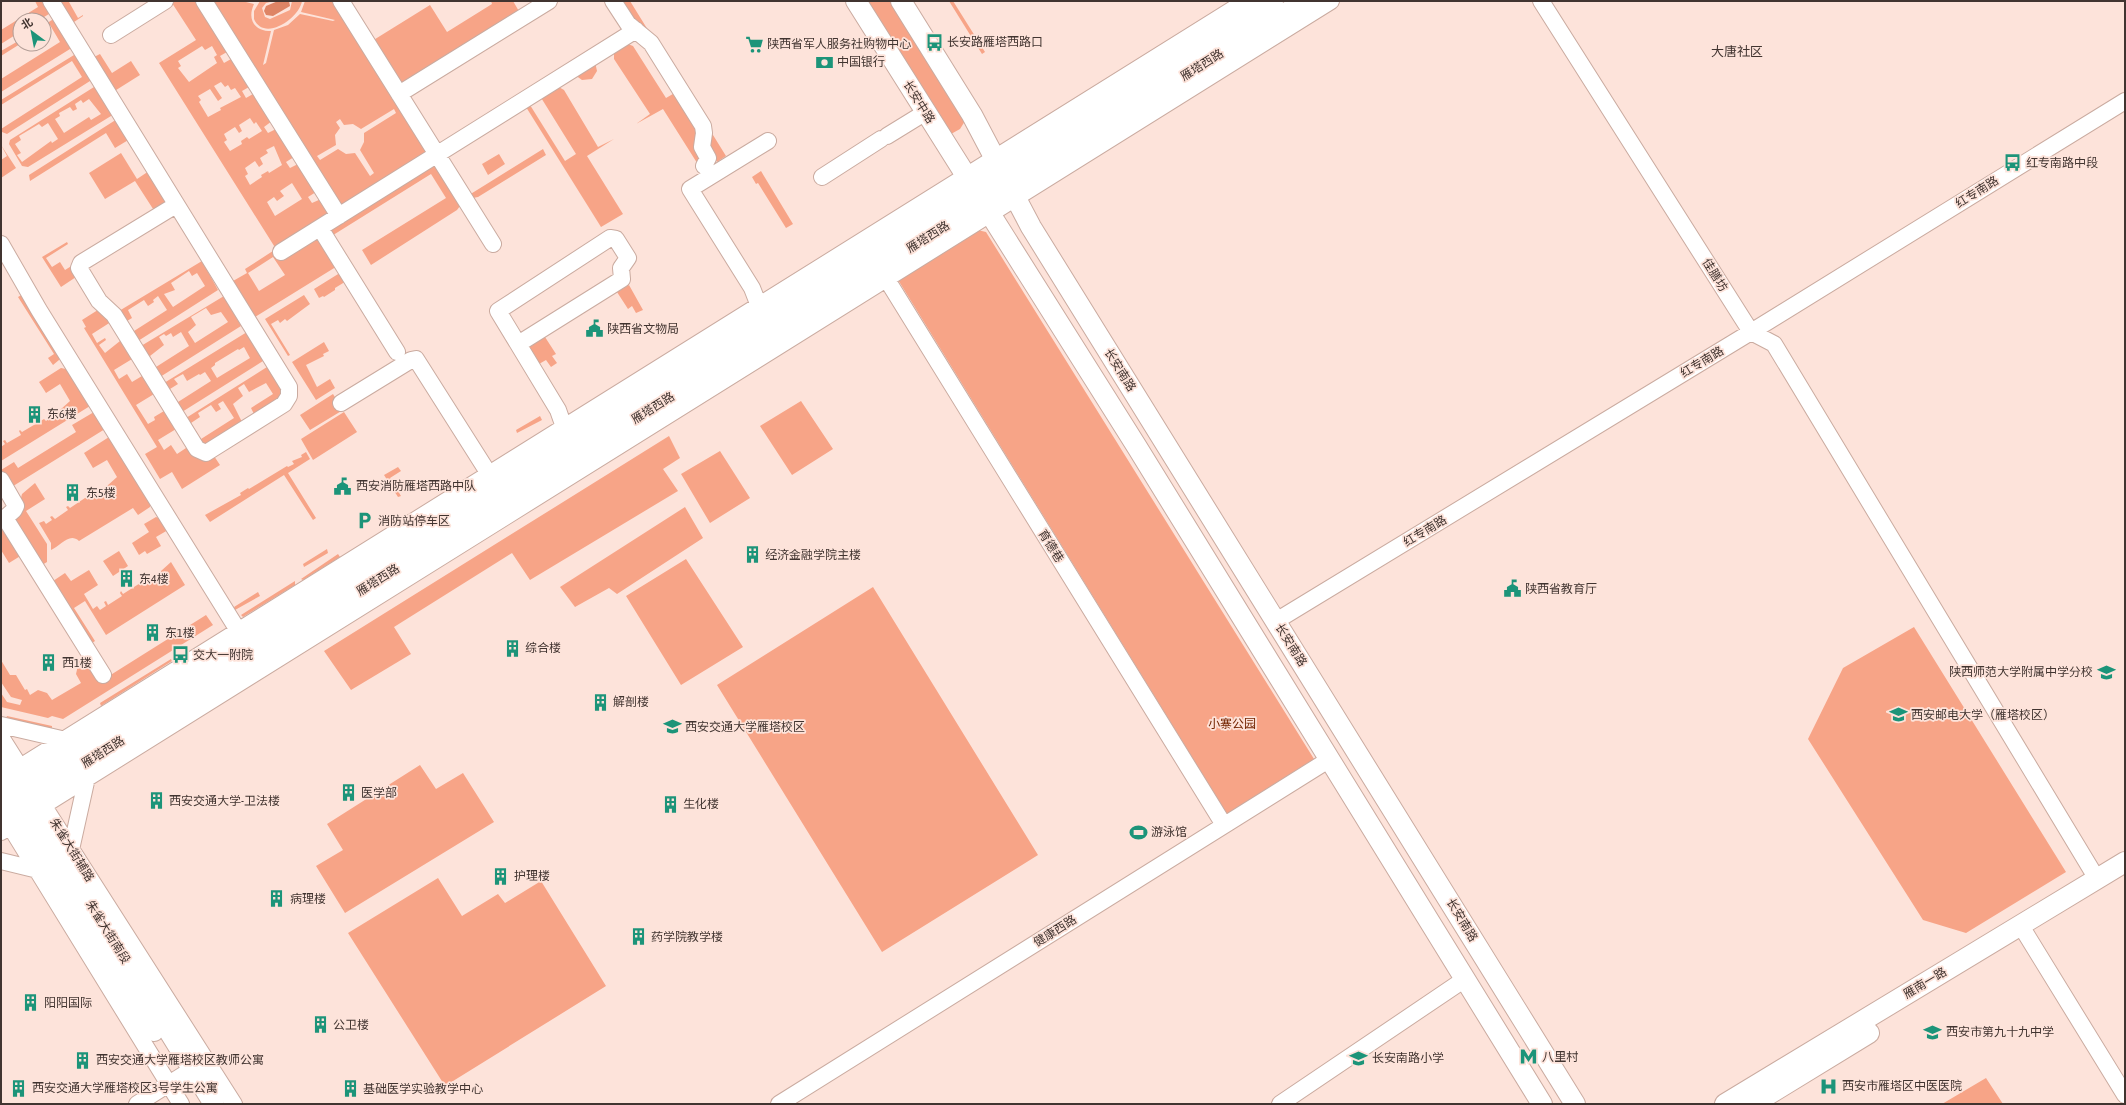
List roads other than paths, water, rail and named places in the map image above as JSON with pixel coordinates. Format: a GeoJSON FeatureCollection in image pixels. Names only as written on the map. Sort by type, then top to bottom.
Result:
{"type":"FeatureCollection","features":[{"type":"Feature","properties":{"kind":"main road","name":"长安中路"},"geometry":{"type":"LineString","coordinates":[[856,1],[978,195]]}},
{"type":"Feature","properties":{"kind":"main road"},"geometry":{"type":"LineString","coordinates":[[901,1],[972,115],[1005,178]]}},
{"type":"Feature","properties":{"kind":"main road","name":"雁塔西路"},"geometry":{"type":"LineString","coordinates":[[88,752],[243,637],[978,195],[1273,1]]}},
{"type":"Feature","properties":{"kind":"main road","name":"雁塔西路"},"geometry":{"type":"LineString","coordinates":[[1005,178],[1304,1]]}},
{"type":"Feature","properties":{"kind":"main road","name":"长安南路"},"geometry":{"type":"LineString","coordinates":[[1005,178],[1035,234],[1575,1104]]}},
{"type":"Feature","properties":{"kind":"main road"},"geometry":{"type":"LineString","coordinates":[[978,195],[1330,759],[1542,1104]]}},
{"type":"Feature","properties":{"kind":"main road","name":"雁塔西路"},"geometry":{"type":"LineString","coordinates":[[14,798],[883,273],[978,195]]}},
{"type":"Feature","properties":{"kind":"main road","name":"朱雀大街南段"},"geometry":{"type":"LineString","coordinates":[[14,798],[214,1104]]}},
{"type":"Feature","properties":{"kind":"main road","name":"雁南一路"},"geometry":{"type":"LineString","coordinates":[[1754,1104],[2024,931],[2097,879],[2125,862]]}},
{"type":"Feature","properties":{"kind":"main road","name":"朱雀大街南段"},"geometry":{"type":"LineString","coordinates":[[57,864],[176,1080],[201,1104]]}},
{"type":"Feature","properties":{"kind":"main road","name":"雁南一路"},"geometry":{"type":"LineString","coordinates":[[1725,1104],[2024,931],[2125,875]]}},
{"type":"Feature","properties":{"kind":"street"},"geometry":{"type":"LineString","coordinates":[[51,1],[176,205],[289,390],[289,396],[284,404],[206,453],[198,449],[114,315],[99,301],[79,268],[81,264],[176,205]]}},
{"type":"Feature","properties":{"kind":"street"},"geometry":{"type":"LineString","coordinates":[[111,35],[165,1]]}},
{"type":"Feature","properties":{"kind":"street"},"geometry":{"type":"LineString","coordinates":[[204,1],[339,216]]}},
{"type":"Feature","properties":{"kind":"street"},"geometry":{"type":"LineString","coordinates":[[341,1],[493,244]]}},
{"type":"Feature","properties":{"kind":"street"},"geometry":{"type":"LineString","coordinates":[[399,94],[549,1]]}},
{"type":"Feature","properties":{"kind":"street"},"geometry":{"type":"LineString","coordinates":[[613,1],[628,24],[651,43],[703,127],[702,147],[708,158],[704,166]]}},
{"type":"Feature","properties":{"kind":"street"},"geometry":{"type":"LineString","coordinates":[[1005,178],[1246,1]]}},
{"type":"Feature","properties":{"kind":"street"},"geometry":{"type":"LineString","coordinates":[[14,798],[64,740],[243,637],[489,474],[759,306],[978,195],[1005,178],[1331,1]]}},
{"type":"Feature","properties":{"kind":"street","name":"佳膳坊"},"geometry":{"type":"LineString","coordinates":[[1541,1],[1751,332]]}},
{"type":"Feature","properties":{"kind":"street"},"geometry":{"type":"LineString","coordinates":[[281,252],[636,30]]}},
{"type":"Feature","properties":{"kind":"street","name":"红专南路"},"geometry":{"type":"LineString","coordinates":[[1276,621],[2124,104]]}},
{"type":"Feature","properties":{"kind":"street"},"geometry":{"type":"LineString","coordinates":[[822,177],[926,112]]}},
{"type":"Feature","properties":{"kind":"street"},"geometry":{"type":"LineString","coordinates":[[759,306],[752,288],[690,189],[768,141]]}},
{"type":"Feature","properties":{"kind":"street"},"geometry":{"type":"LineString","coordinates":[[320,228],[397,352]]}},
{"type":"Feature","properties":{"kind":"street"},"geometry":{"type":"LineString","coordinates":[[523,341],[622,279],[621,268],[628,262],[628,258],[616,239],[610,238],[498,311],[498,314],[559,412],[564,427]]}},
{"type":"Feature","properties":{"kind":"street"},"geometry":{"type":"LineString","coordinates":[[1,244],[39,310],[243,637]]}},
{"type":"Feature","properties":{"kind":"street"},"geometry":{"type":"LineString","coordinates":[[14,798],[87,778],[883,273]]}},
{"type":"Feature","properties":{"kind":"street","name":"育德巷"},"geometry":{"type":"LineString","coordinates":[[883,273],[1224,824]]}},
{"type":"Feature","properties":{"kind":"street"},"geometry":{"type":"LineString","coordinates":[[1751,332],[1774,344],[1892,542],[2097,879]]}},
{"type":"Feature","properties":{"kind":"street"},"geometry":{"type":"LineString","coordinates":[[341,403],[411,360],[416,359],[489,474]]}},
{"type":"Feature","properties":{"kind":"street"},"geometry":{"type":"LineString","coordinates":[[1,480],[16,506],[14,510],[5,518],[103,675]]}},
{"type":"Feature","properties":{"kind":"street"},"geometry":{"type":"LineString","coordinates":[[1,725],[64,740],[88,752],[87,778],[57,864],[1,862]]}},
{"type":"Feature","properties":{"kind":"street","name":"朱雀大街辅路"},"geometry":{"type":"LineString","coordinates":[[1,737],[14,798],[57,864],[234,1104]]}},
{"type":"Feature","properties":{"kind":"street","name":"健康西路"},"geometry":{"type":"LineString","coordinates":[[779,1104],[1330,759]]}},
{"type":"Feature","properties":{"kind":"street"},"geometry":{"type":"LineString","coordinates":[[2024,931],[2125,1095]]}},
{"type":"Feature","properties":{"kind":"street"},"geometry":{"type":"LineString","coordinates":[[1280,1104],[1465,979]]}},
{"type":"Feature","properties":{"kind":"street"},"geometry":{"type":"LineString","coordinates":[[137,1104],[176,1080],[181,1104]]}},
{"type":"Feature","properties":{"kind":"place","name":"长安路雁塔西路口"},"geometry":{"type":"Point","coordinates":[934,42]}},
{"type":"Feature","properties":{"kind":"place","name":"陕西省军人服务社购物中心"},"geometry":{"type":"Point","coordinates":[754,44]}},
{"type":"Feature","properties":{"kind":"place","name":"中国银行"},"geometry":{"type":"Point","coordinates":[824,62]}},
{"type":"Feature","properties":{"kind":"place","name":"红专南路中段"},"geometry":{"type":"Point","coordinates":[2013,163]}},
{"type":"Feature","properties":{"kind":"place","name":"陕西省文物局"},"geometry":{"type":"Point","coordinates":[594,329]}},
{"type":"Feature","properties":{"kind":"place","name":"东6楼"},"geometry":{"type":"Point","coordinates":[34,414]}},
{"type":"Feature","properties":{"kind":"place","name":"西安消防雁塔西路中队"},"geometry":{"type":"Point","coordinates":[343,486]}},
{"type":"Feature","properties":{"kind":"place","name":"东5楼"},"geometry":{"type":"Point","coordinates":[73,493]}},
{"type":"Feature","properties":{"kind":"place","name":"消防站停车区"},"geometry":{"type":"Point","coordinates":[365,521]}},
{"type":"Feature","properties":{"kind":"place","name":"经济金融学院主楼"},"geometry":{"type":"Point","coordinates":[752,555]}},
{"type":"Feature","properties":{"kind":"place","name":"东4楼"},"geometry":{"type":"Point","coordinates":[126,579]}},
{"type":"Feature","properties":{"kind":"place","name":"陕西省教育厅"},"geometry":{"type":"Point","coordinates":[1512,589]}},
{"type":"Feature","properties":{"kind":"place","name":"东1楼"},"geometry":{"type":"Point","coordinates":[152,633]}},
{"type":"Feature","properties":{"kind":"place","name":"综合楼"},"geometry":{"type":"Point","coordinates":[512,648]}},
{"type":"Feature","properties":{"kind":"place","name":"交大一附院"},"geometry":{"type":"Point","coordinates":[180,655]}},
{"type":"Feature","properties":{"kind":"place","name":"西1楼"},"geometry":{"type":"Point","coordinates":[49,663]}},
{"type":"Feature","properties":{"kind":"place","name":"陕西师范大学附属中学分校"},"geometry":{"type":"Point","coordinates":[2106,672]}},
{"type":"Feature","properties":{"kind":"place","name":"解剖楼"},"geometry":{"type":"Point","coordinates":[600,702]}},
{"type":"Feature","properties":{"kind":"place","name":"西安邮电大学（雁塔校区）"},"geometry":{"type":"Point","coordinates":[1898,715]}},
{"type":"Feature","properties":{"kind":"place","name":"西安交通大学雁塔校区"},"geometry":{"type":"Point","coordinates":[672,727]}},
{"type":"Feature","properties":{"kind":"place","name":"医学部"},"geometry":{"type":"Point","coordinates":[348,793]}},
{"type":"Feature","properties":{"kind":"place","name":"西安交通大学-卫法楼"},"geometry":{"type":"Point","coordinates":[156,801]}},
{"type":"Feature","properties":{"kind":"place","name":"生化楼"},"geometry":{"type":"Point","coordinates":[670,804]}},
{"type":"Feature","properties":{"kind":"place","name":"游泳馆"},"geometry":{"type":"Point","coordinates":[1138,832]}},
{"type":"Feature","properties":{"kind":"place","name":"护理楼"},"geometry":{"type":"Point","coordinates":[501,876]}},
{"type":"Feature","properties":{"kind":"place","name":"病理楼"},"geometry":{"type":"Point","coordinates":[277,899]}},
{"type":"Feature","properties":{"kind":"place","name":"药学院教学楼"},"geometry":{"type":"Point","coordinates":[638,937]}},
{"type":"Feature","properties":{"kind":"place","name":"阳阳国际"},"geometry":{"type":"Point","coordinates":[31,1003]}},
{"type":"Feature","properties":{"kind":"place","name":"公卫楼"},"geometry":{"type":"Point","coordinates":[320,1025]}},
{"type":"Feature","properties":{"kind":"place","name":"西安市第九十九中学"},"geometry":{"type":"Point","coordinates":[1933,1032]}},
{"type":"Feature","properties":{"kind":"place","name":"八里村"},"geometry":{"type":"Point","coordinates":[1529,1057]}},
{"type":"Feature","properties":{"kind":"place","name":"长安南路小学"},"geometry":{"type":"Point","coordinates":[1359,1058]}},
{"type":"Feature","properties":{"kind":"place","name":"西安交通大学雁塔校区教师公寓"},"geometry":{"type":"Point","coordinates":[83,1060]}},
{"type":"Feature","properties":{"kind":"place","name":"西安市雁塔区中医医院"},"geometry":{"type":"Point","coordinates":[1829,1086]}},
{"type":"Feature","properties":{"kind":"place","name":"西安交通大学雁塔校区3号学生公寓"},"geometry":{"type":"Point","coordinates":[19,1088]}},
{"type":"Feature","properties":{"kind":"place","name":"基础医学实验教学中心"},"geometry":{"type":"Point","coordinates":[350,1089]}},
{"type":"Feature","properties":{"kind":"district","name":"大唐社区"},"geometry":{"type":"Point","coordinates":[1737,51]}},
{"type":"Feature","properties":{"kind":"park label","name":"小寨公园"},"geometry":{"type":"Point","coordinates":[1232,724]}}]}
